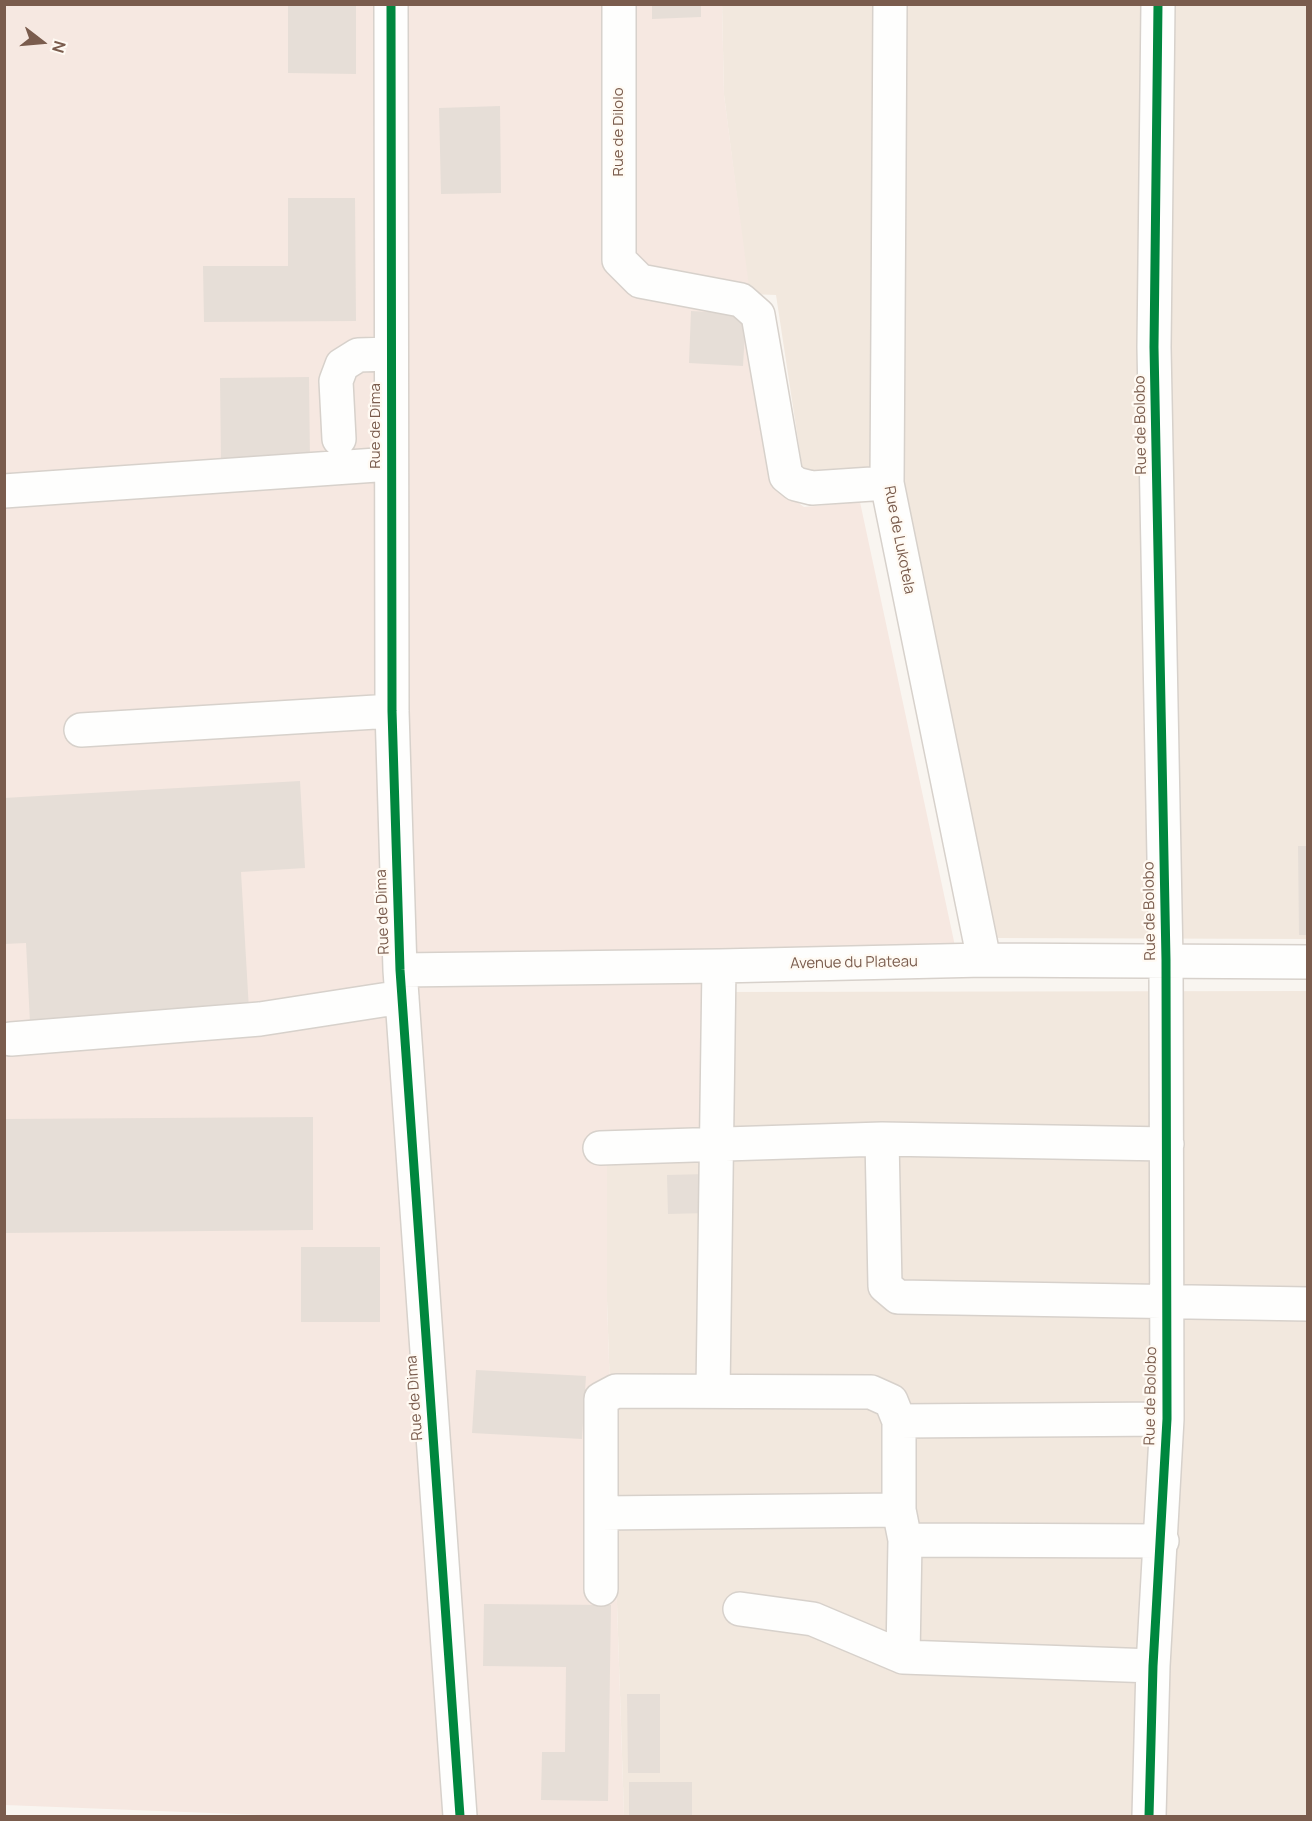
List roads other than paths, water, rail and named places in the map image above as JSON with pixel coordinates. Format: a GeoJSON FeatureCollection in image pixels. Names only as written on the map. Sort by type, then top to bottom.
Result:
{"type":"FeatureCollection","features":[{"type":"Feature","properties":{"kind":"street","name":"Rue de Dima"},"geometry":{"type":"LineString","coordinates":[[392,4],[392,711],[401,984],[460,1816]]}},
{"type":"Feature","properties":{"kind":"street","name":"Rue de Dilolo"},"geometry":{"type":"LineString","coordinates":[[619,4],[619,260],[640,281],[741,300],[758,315],[786,476],[796,484],[812,489],[887,483]]}},
{"type":"Feature","properties":{"kind":"street","name":"Rue de Lukotela"},"geometry":{"type":"LineString","coordinates":[[890,4],[887,483],[984,960]]}},
{"type":"Feature","properties":{"kind":"street","name":"Rue de Bolobo"},"geometry":{"type":"LineString","coordinates":[[1149,1816],[1167,1419],[1166,960],[1154,347],[1158,4]]}},
{"type":"Feature","properties":{"kind":"street"},"geometry":{"type":"LineString","coordinates":[[339,440],[336,381],[342,365],[358,355],[391,354]]}},
{"type":"Feature","properties":{"kind":"street"},"geometry":{"type":"LineString","coordinates":[[4,491],[391,464]]}},
{"type":"Feature","properties":{"kind":"street"},"geometry":{"type":"LineString","coordinates":[[81,730],[392,711]]}},
{"type":"Feature","properties":{"kind":"street","name":"Avenue du Plateau"},"geometry":{"type":"LineString","coordinates":[[11,1039],[260,1018],[401,984],[719,966],[984,960],[1308,963]]}},
{"type":"Feature","properties":{"kind":"street"},"geometry":{"type":"LineString","coordinates":[[713,1391],[719,966]]}},
{"type":"Feature","properties":{"kind":"street"},"geometry":{"type":"LineString","coordinates":[[600,1148],[882,1139],[1167,1144]]}},
{"type":"Feature","properties":{"kind":"street"},"geometry":{"type":"LineString","coordinates":[[882,1139],[885,1286],[898,1297],[1308,1304]]}},
{"type":"Feature","properties":{"kind":"street"},"geometry":{"type":"LineString","coordinates":[[601,1589],[601,1399],[616,1391],[871,1392],[891,1401],[899,1421],[903,1657]]}},
{"type":"Feature","properties":{"kind":"street"},"geometry":{"type":"LineString","coordinates":[[899,1421],[1167,1419]]}},
{"type":"Feature","properties":{"kind":"street"},"geometry":{"type":"LineString","coordinates":[[601,1513],[902,1525],[1162,1541]]}},
{"type":"Feature","properties":{"kind":"street"},"geometry":{"type":"LineString","coordinates":[[740,1609],[813,1619],[903,1657],[1154,1666]]}}]}
